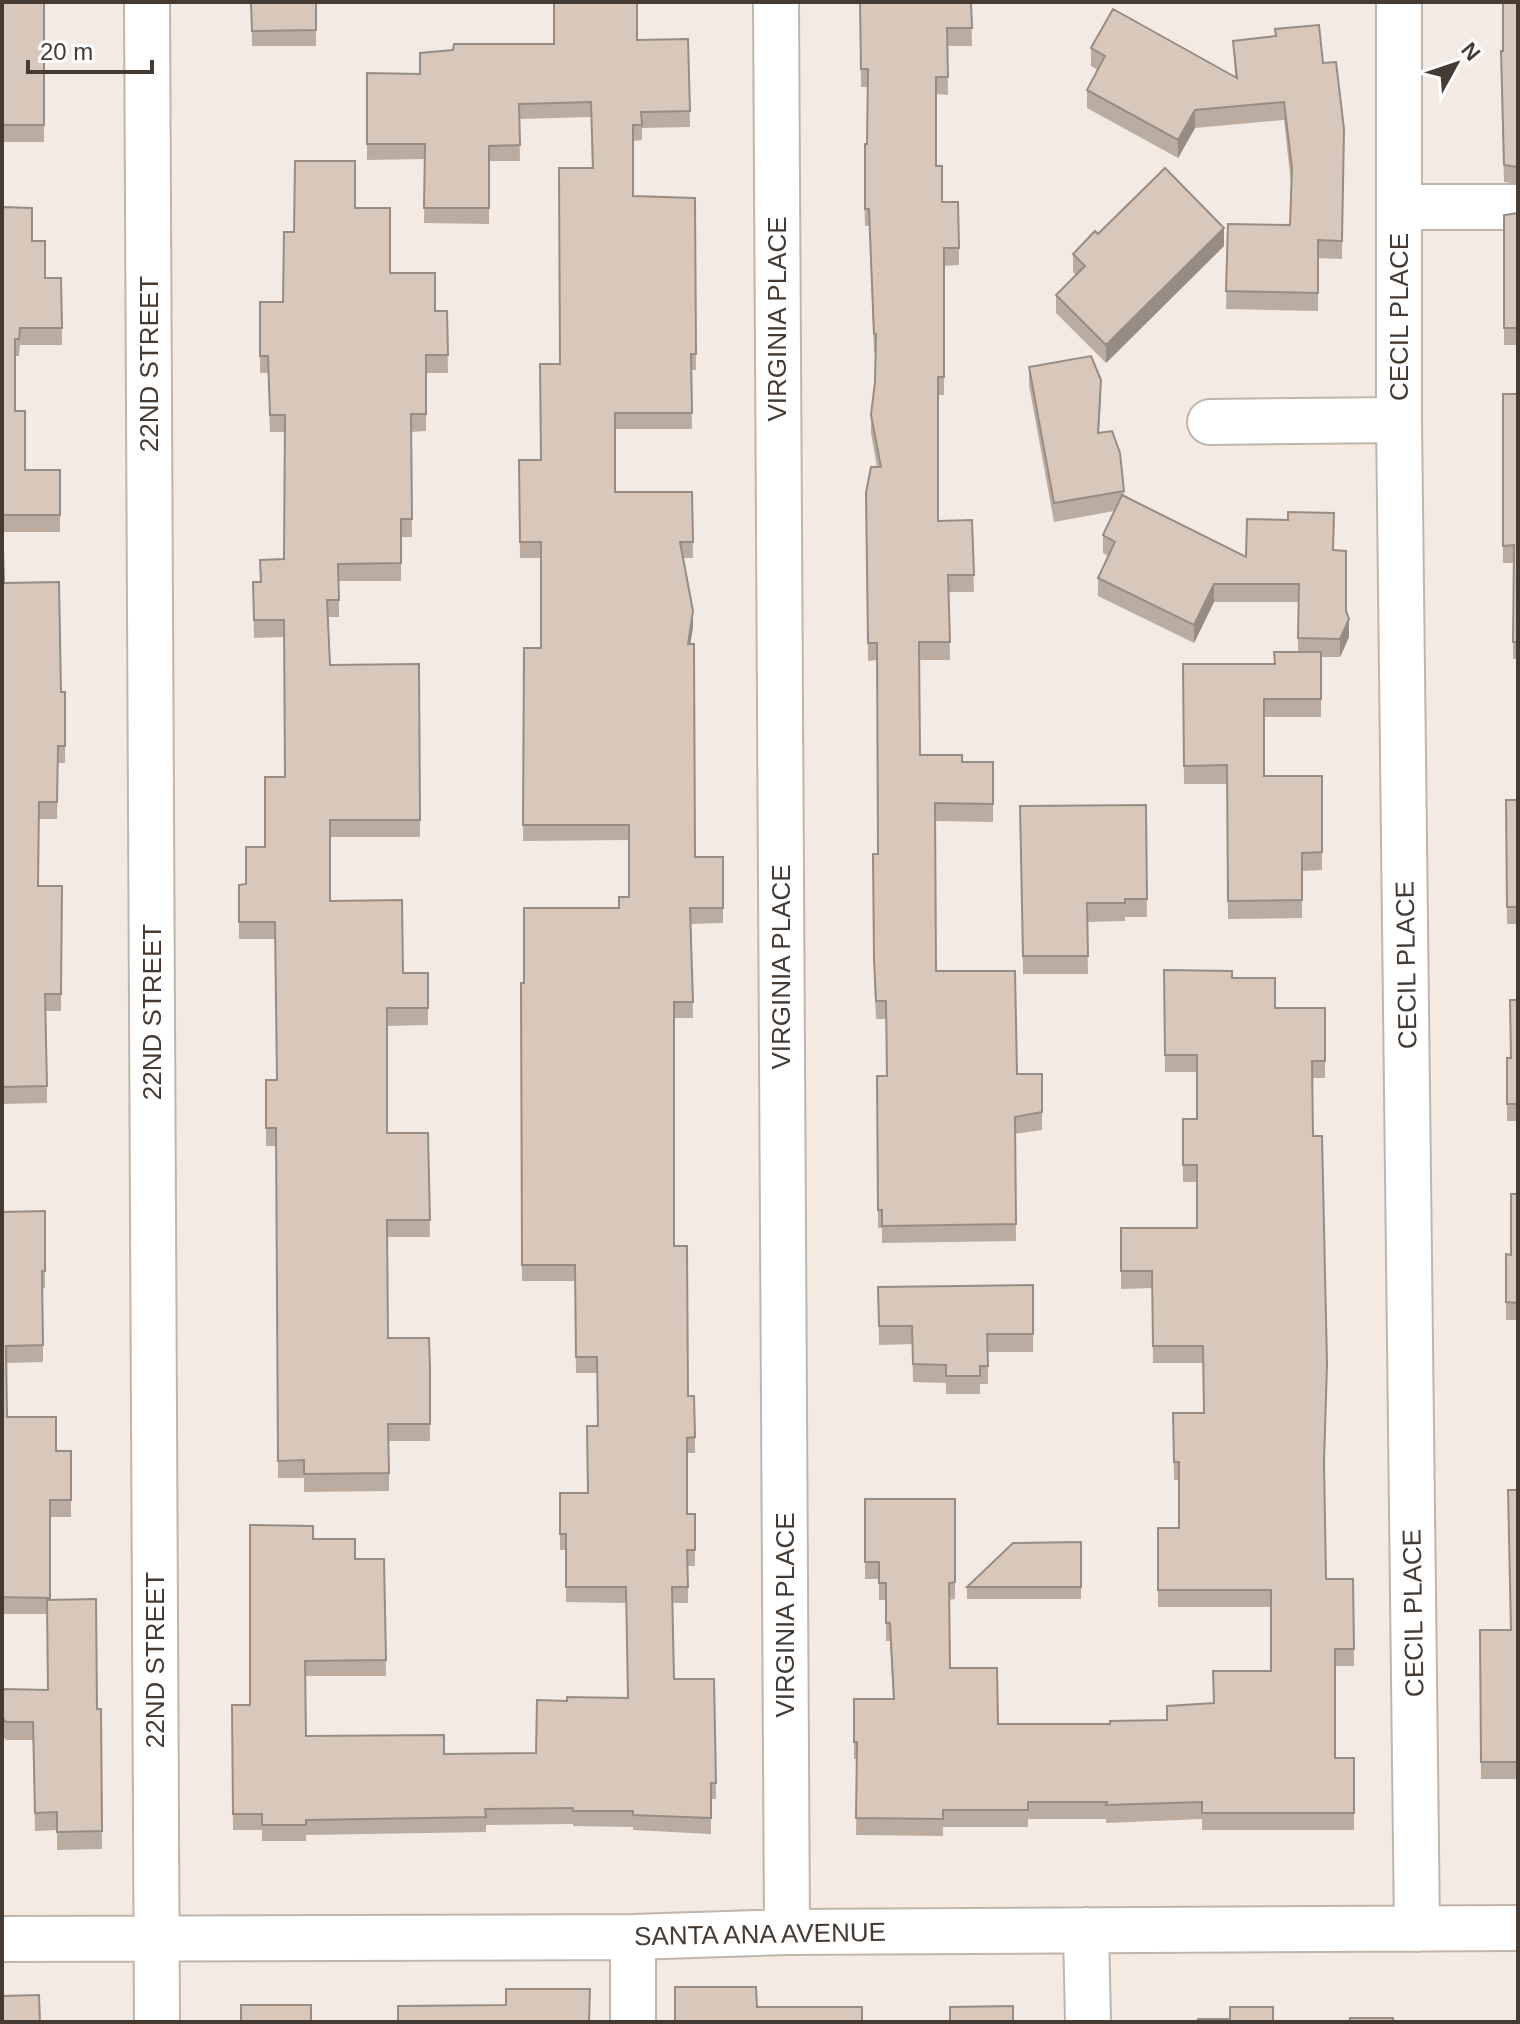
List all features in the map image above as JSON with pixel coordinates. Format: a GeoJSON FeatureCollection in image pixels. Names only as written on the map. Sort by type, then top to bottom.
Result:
{"type":"FeatureCollection","features":[{"type":"Feature","properties":{"kind":"street","name":"22ND STREET"},"geometry":{"type":"LineString","coordinates":[[147,2],[157,2022]]}},
{"type":"Feature","properties":{"kind":"street","name":"VIRGINIA PLACE"},"geometry":{"type":"LineString","coordinates":[[776,2],[787,1932]]}},
{"type":"Feature","properties":{"kind":"street","name":"CECIL PLACE"},"geometry":{"type":"LineString","coordinates":[[1399,2],[1399,420],[1417,1929]]}},
{"type":"Feature","properties":{"kind":"street"},"geometry":{"type":"LineString","coordinates":[[1399,207],[1518,207]]}},
{"type":"Feature","properties":{"kind":"street"},"geometry":{"type":"LineString","coordinates":[[1210,422],[1399,420]]}},
{"type":"Feature","properties":{"kind":"street","name":"SANTA ANA AVENUE"},"geometry":{"type":"LineString","coordinates":[[2,1939],[633,1937],[787,1932],[1518,1928]]}},
{"type":"Feature","properties":{"kind":"street"},"geometry":{"type":"LineString","coordinates":[[1086,1930],[1088,2022]]}},
{"type":"Feature","properties":{"kind":"street"},"geometry":{"type":"LineString","coordinates":[[633,1937],[633,2022]]}},
{"type":"Feature","properties":{"kind":"building"},"geometry":{"type":"Polygon","coordinates":[[[2,2],[44,2],[44,125],[2,125],[2,2]]]}},
{"type":"Feature","properties":{"kind":"building"},"geometry":{"type":"Polygon","coordinates":[[[251,2],[316,2],[316,30],[252,31],[251,2]]]}},
{"type":"Feature","properties":{"kind":"building"},"geometry":{"type":"Polygon","coordinates":[[[554,2],[637,2],[637,40],[688,39],[690,111],[641,112],[642,125],[633,125],[633,196],[695,198],[696,354],[691,354],[692,413],[615,413],[615,492],[692,492],[693,542],[680,542],[693,611],[688,644],[694,644],[695,857],[723,857],[723,908],[690,908],[693,1002],[674,1002],[674,1246],[687,1246],[688,1396],[694,1396],[695,1437],[687,1438],[687,1514],[695,1514],[695,1550],[687,1550],[688,1587],[672,1587],[674,1679],[714,1679],[716,1783],[711,1783],[711,1818],[633,1815],[633,1811],[573,1811],[573,1808],[485,1809],[486,1817],[306,1820],[306,1825],[262,1825],[262,1814],[233,1814],[232,1705],[250,1705],[250,1525],[313,1526],[313,1539],[355,1539],[355,1559],[384,1559],[386,1660],[305,1661],[306,1736],[444,1735],[444,1754],[536,1753],[537,1700],[628,1698],[626,1587],[566,1587],[566,1534],[560,1534],[560,1493],[588,1493],[587,1426],[598,1426],[597,1357],[576,1357],[575,1265],[522,1265],[521,983],[524,983],[524,908],[619,908],[619,897],[629,897],[629,825],[523,825],[524,648],[541,648],[541,542],[520,542],[519,460],[541,460],[540,364],[560,364],[559,168],[593,168],[591,102],[519,104],[520,145],[489,146],[489,208],[424,208],[425,144],[367,144],[367,73],[420,74],[420,53],[453,50],[454,44],[554,44],[554,2]]]}},
{"type":"Feature","properties":{"kind":"building"},"geometry":{"type":"Polygon","coordinates":[[[860,2],[971,2],[972,28],[947,28],[948,77],[936,77],[936,166],[942,166],[942,202],[958,202],[959,248],[944,248],[944,377],[938,377],[938,521],[972,520],[974,575],[948,575],[950,642],[919,642],[920,755],[962,755],[962,762],[993,762],[993,804],[935,803],[936,971],[1015,971],[1017,1074],[1042,1074],[1042,1112],[1015,1117],[1016,1224],[882,1226],[882,1210],[878,1210],[877,1076],[887,1076],[886,1001],[876,1001],[874,959],[873,854],[878,854],[877,643],[868,643],[866,493],[871,467],[881,467],[871,415],[876,334],[869,209],[865,209],[868,69],[861,69],[860,2]]]}},
{"type":"Feature","properties":{"kind":"building"},"geometry":{"type":"Polygon","coordinates":[[[1503,2],[1518,2],[1518,167],[1504,165],[1503,2]]]}},
{"type":"Feature","properties":{"kind":"building"},"geometry":{"type":"Polygon","coordinates":[[[1113,9],[1237,78],[1233,41],[1276,36],[1275,29],[1319,25],[1323,63],[1336,62],[1344,129],[1342,241],[1318,240],[1318,293],[1226,291],[1228,224],[1290,225],[1292,168],[1284,102],[1195,110],[1178,140],[1087,90],[1105,56],[1091,48],[1113,9]]]}},
{"type":"Feature","properties":{"kind":"building"},"geometry":{"type":"Polygon","coordinates":[[[295,161],[355,161],[355,208],[390,208],[390,273],[435,273],[435,311],[447,311],[448,355],[426,355],[426,414],[411,414],[412,519],[401,519],[401,563],[338,564],[339,600],[327,600],[330,665],[419,664],[420,820],[330,820],[330,901],[402,900],[403,973],[428,973],[428,1008],[387,1008],[387,1133],[428,1133],[430,1220],[387,1220],[388,1338],[429,1338],[430,1367],[430,1424],[388,1424],[389,1473],[304,1474],[304,1460],[278,1461],[276,1128],[266,1128],[266,1080],[277,1080],[275,922],[239,922],[239,885],[246,884],[246,847],[265,847],[265,777],[285,777],[284,620],[254,620],[253,582],[261,582],[260,560],[284,559],[285,415],[270,415],[268,356],[260,356],[260,302],[283,302],[284,232],[294,232],[295,161]]]}},
{"type":"Feature","properties":{"kind":"building"},"geometry":{"type":"Polygon","coordinates":[[[1165,168],[1224,228],[1106,345],[1056,295],[1085,266],[1073,254],[1095,231],[1098,234],[1165,168]]]}},
{"type":"Feature","properties":{"kind":"building"},"geometry":{"type":"Polygon","coordinates":[[[2,207],[32,208],[32,241],[45,241],[45,278],[61,278],[62,328],[20,328],[19,339],[15,339],[15,411],[25,411],[25,470],[60,470],[60,515],[2,515],[2,207]]]}},
{"type":"Feature","properties":{"kind":"building"},"geometry":{"type":"Polygon","coordinates":[[[1518,213],[1518,328],[1504,328],[1504,215],[1518,213]]]}},
{"type":"Feature","properties":{"kind":"building"},"geometry":{"type":"Polygon","coordinates":[[[1091,356],[1101,380],[1098,433],[1112,431],[1120,453],[1124,491],[1054,503],[1029,367],[1091,356]]]}},
{"type":"Feature","properties":{"kind":"building"},"geometry":{"type":"Polygon","coordinates":[[[1503,394],[1518,394],[1518,642],[1513,642],[1514,545],[1503,546],[1503,394]]]}},
{"type":"Feature","properties":{"kind":"building"},"geometry":{"type":"Polygon","coordinates":[[[1122,495],[1246,557],[1247,519],[1288,520],[1288,512],[1334,513],[1333,550],[1346,551],[1346,611],[1349,619],[1340,639],[1298,638],[1299,584],[1214,584],[1194,625],[1098,578],[1115,542],[1103,535],[1122,495]]]}},
{"type":"Feature","properties":{"kind":"building"},"geometry":{"type":"Polygon","coordinates":[[[2,515],[4,583],[59,582],[61,692],[65,692],[65,746],[58,746],[57,802],[39,802],[38,886],[62,886],[61,994],[45,994],[47,1086],[3,1087],[3,1135],[2,1135],[2,515]]]}},
{"type":"Feature","properties":{"kind":"building"},"geometry":{"type":"Polygon","coordinates":[[[1274,652],[1321,652],[1321,699],[1264,699],[1264,776],[1322,776],[1322,852],[1302,853],[1302,900],[1228,901],[1227,765],[1184,766],[1183,664],[1275,664],[1274,652]]]}},
{"type":"Feature","properties":{"kind":"building"},"geometry":{"type":"Polygon","coordinates":[[[1506,800],[1518,800],[1518,907],[1507,907],[1506,800]]]}},
{"type":"Feature","properties":{"kind":"building"},"geometry":{"type":"Polygon","coordinates":[[[1146,805],[1147,899],[1125,899],[1125,903],[1087,903],[1088,956],[1023,956],[1020,806],[1146,805]]]}},
{"type":"Feature","properties":{"kind":"building"},"geometry":{"type":"Polygon","coordinates":[[[1164,970],[1232,971],[1232,978],[1275,978],[1275,1008],[1325,1008],[1325,1061],[1312,1061],[1313,1136],[1322,1136],[1327,1364],[1324,1462],[1326,1579],[1353,1579],[1354,1649],[1335,1649],[1335,1758],[1354,1758],[1354,1813],[1202,1813],[1202,1802],[1106,1805],[1107,1802],[1028,1802],[1028,1810],[943,1810],[943,1819],[856,1818],[854,1699],[894,1699],[890,1623],[886,1623],[886,1583],[879,1583],[879,1562],[865,1562],[865,1499],[955,1499],[955,1582],[949,1583],[950,1668],[997,1668],[998,1724],[1110,1724],[1110,1721],[1167,1720],[1167,1706],[1214,1703],[1213,1671],[1271,1671],[1271,1590],[1158,1590],[1158,1528],[1179,1528],[1179,1462],[1174,1462],[1173,1413],[1204,1413],[1203,1346],[1153,1346],[1152,1271],[1121,1271],[1121,1228],[1197,1228],[1197,1165],[1183,1165],[1183,1119],[1197,1119],[1197,1055],[1165,1055],[1164,970]]]}},
{"type":"Feature","properties":{"kind":"building"},"geometry":{"type":"Polygon","coordinates":[[[1510,1000],[1518,1000],[1518,1104],[1507,1104],[1507,1058],[1511,1058],[1510,1000]]]}},
{"type":"Feature","properties":{"kind":"building"},"geometry":{"type":"Polygon","coordinates":[[[1511,1194],[1518,1194],[1518,1303],[1506,1302],[1506,1254],[1511,1255],[1511,1194]]]}},
{"type":"Feature","properties":{"kind":"building"},"geometry":{"type":"Polygon","coordinates":[[[45,1211],[43,1345],[6,1346],[7,1417],[56,1417],[56,1451],[71,1451],[71,1500],[50,1500],[50,1598],[2,1597],[2,1212],[45,1211]]]}},
{"type":"Feature","properties":{"kind":"building"},"geometry":{"type":"Polygon","coordinates":[[[1033,1285],[1033,1334],[987,1334],[988,1366],[980,1366],[980,1376],[946,1376],[946,1365],[913,1364],[912,1326],[879,1326],[878,1287],[1033,1285]]]}},
{"type":"Feature","properties":{"kind":"building"},"geometry":{"type":"Polygon","coordinates":[[[1508,1490],[1518,1490],[1518,1762],[1481,1762],[1480,1630],[1511,1630],[1508,1490]]]}},
{"type":"Feature","properties":{"kind":"building"},"geometry":{"type":"Polygon","coordinates":[[[1081,1542],[1081,1587],[967,1587],[1013,1543],[1081,1542]]]}},
{"type":"Feature","properties":{"kind":"building"},"geometry":{"type":"Polygon","coordinates":[[[96,1599],[102,1831],[57,1832],[57,1812],[35,1813],[33,1722],[6,1722],[2,1718],[2,1692],[5,1689],[48,1690],[47,1600],[96,1599]]]}},
{"type":"Feature","properties":{"kind":"building"},"geometry":{"type":"Polygon","coordinates":[[[675,1987],[756,1987],[757,2007],[862,2007],[862,2022],[675,2022],[675,1987]]]}},
{"type":"Feature","properties":{"kind":"building"},"geometry":{"type":"Polygon","coordinates":[[[506,1989],[590,1989],[589,2022],[398,2022],[398,2006],[506,2005],[506,1989]]]}},
{"type":"Feature","properties":{"kind":"building"},"geometry":{"type":"Polygon","coordinates":[[[39,1995],[40,2022],[2,2022],[2,1996],[39,1995]]]}},
{"type":"Feature","properties":{"kind":"building"},"geometry":{"type":"Polygon","coordinates":[[[241,2005],[311,2005],[311,2022],[241,2022],[241,2005]]]}},
{"type":"Feature","properties":{"kind":"building"},"geometry":{"type":"Polygon","coordinates":[[[1013,2006],[1013,2022],[950,2022],[950,2007],[1013,2006]]]}},
{"type":"Feature","properties":{"kind":"building"},"geometry":{"type":"Polygon","coordinates":[[[1230,2007],[1273,2007],[1273,2022],[1198,2022],[1198,2019],[1230,2019],[1230,2007]]]}},
{"type":"Feature","properties":{"kind":"building"},"geometry":{"type":"Polygon","coordinates":[[[1350,2018],[1393,2018],[1393,2022],[1350,2022],[1350,2018]]]}}]}
